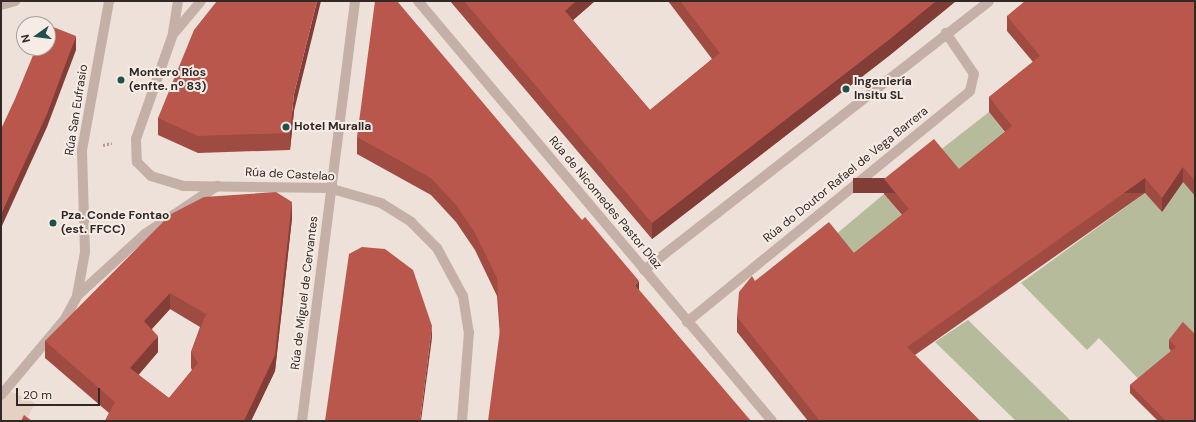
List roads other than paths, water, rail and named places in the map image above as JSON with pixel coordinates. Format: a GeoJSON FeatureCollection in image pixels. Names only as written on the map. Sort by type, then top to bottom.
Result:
{"type":"FeatureCollection","features":[{"type":"Feature","properties":{"kind":"street"},"geometry":{"type":"LineString","coordinates":[[1,5],[15,1]]}},
{"type":"Feature","properties":{"kind":"street","name":"Rúa San Eufrasio"},"geometry":{"type":"LineString","coordinates":[[77,296],[85,252],[82,150],[109,1]]}},
{"type":"Feature","properties":{"kind":"street"},"geometry":{"type":"LineString","coordinates":[[173,34],[178,1]]}},
{"type":"Feature","properties":{"kind":"street"},"geometry":{"type":"LineString","coordinates":[[173,34],[201,1]]}},
{"type":"Feature","properties":{"kind":"street","name":"Rúa de Miguel de Cervantes"},"geometry":{"type":"LineString","coordinates":[[302,421],[325,249],[329,188],[355,1]]}},
{"type":"Feature","properties":{"kind":"street","name":"Rúa de Nicomedes Pastor Díaz"},"geometry":{"type":"LineString","coordinates":[[418,1],[772,421]]}},
{"type":"Feature","properties":{"kind":"street"},"geometry":{"type":"LineString","coordinates":[[644,270],[946,33],[989,1]]}},
{"type":"Feature","properties":{"kind":"street","name":"Rúa do Doutor Rafael de Vega Barrera"},"geometry":{"type":"LineString","coordinates":[[687,322],[970,91],[974,74],[946,33]]}},
{"type":"Feature","properties":{"kind":"street","name":"Rúa de Castelao"},"geometry":{"type":"LineString","coordinates":[[173,34],[141,121],[135,151],[137,162],[144,171],[165,182],[217,186],[329,188],[373,199],[396,211],[421,231],[447,263],[463,296],[469,332],[462,421]]}},
{"type":"Feature","properties":{"kind":"street"},"geometry":{"type":"LineString","coordinates":[[1,396],[65,319],[77,296],[146,234],[217,186]]}},
{"type":"Feature","properties":{"kind":"railway"},"geometry":{"type":"LineString","coordinates":[[1,7],[3,1]]}},
{"type":"Feature","properties":{"kind":"place","name":"Montero Ríos (enfte. nº 83)"},"geometry":{"type":"Point","coordinates":[121,80]}},
{"type":"Feature","properties":{"kind":"place","name":"Ingeniería Insitu SL"},"geometry":{"type":"Point","coordinates":[846,89]}},
{"type":"Feature","properties":{"kind":"place","name":"Hotel Muralla"},"geometry":{"type":"Point","coordinates":[286,127]}},
{"type":"Feature","properties":{"kind":"place","name":"Pza. Conde Fontao (est. FFCC)"},"geometry":{"type":"Point","coordinates":[53,223]}}]}
